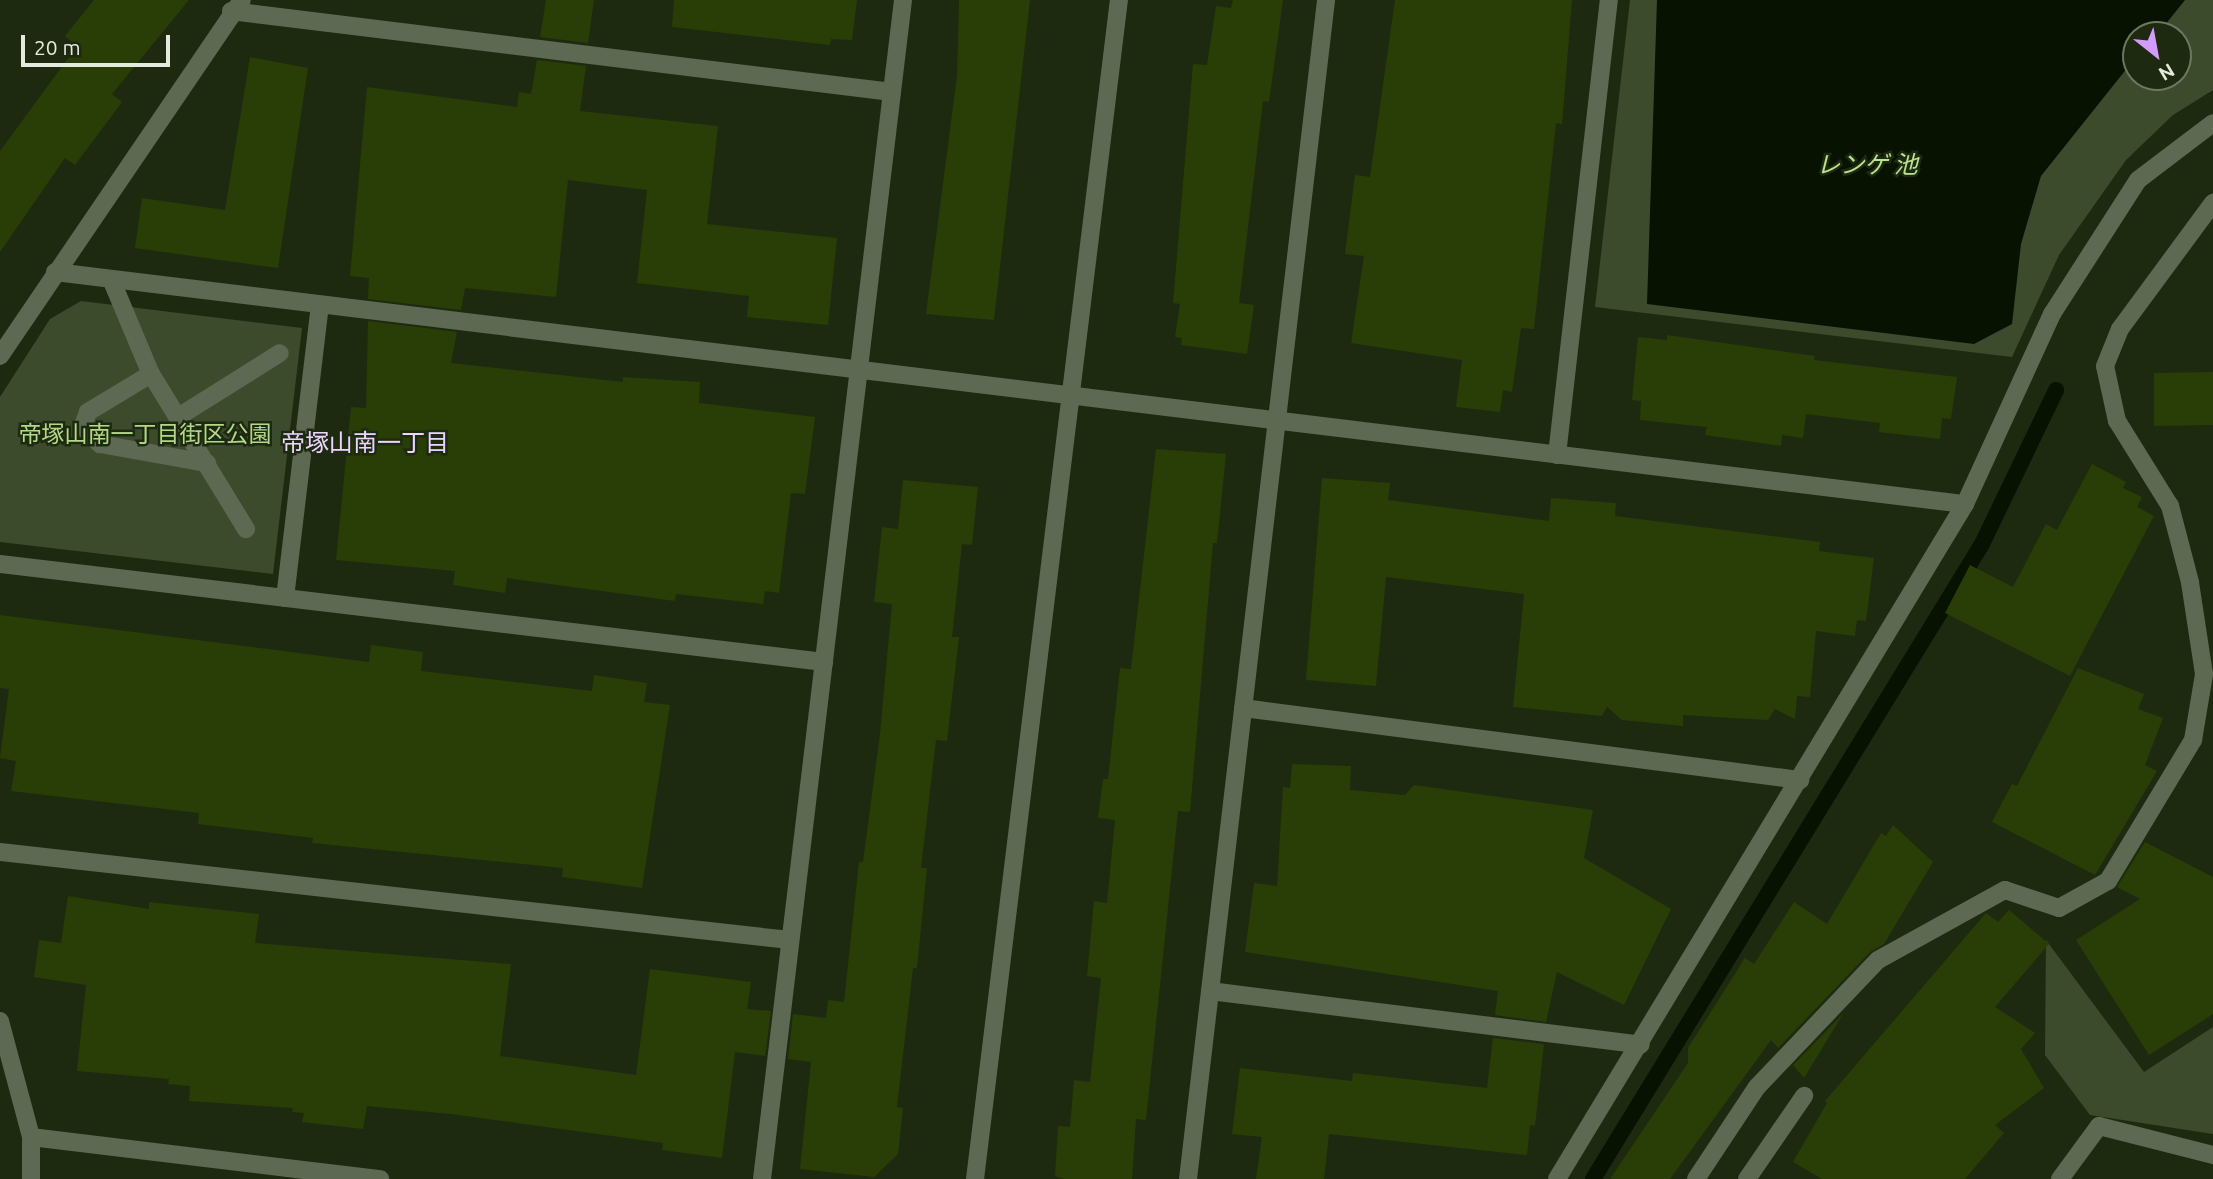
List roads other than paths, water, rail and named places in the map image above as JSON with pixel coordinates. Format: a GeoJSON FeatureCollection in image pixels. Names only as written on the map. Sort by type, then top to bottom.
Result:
{"type":"FeatureCollection","features":[{"type":"Feature","properties":{"kind":"street"},"geometry":{"type":"LineString","coordinates":[[762,1179],[903,0]]}},
{"type":"Feature","properties":{"kind":"street"},"geometry":{"type":"LineString","coordinates":[[975,1179],[1119,0]]}},
{"type":"Feature","properties":{"kind":"street"},"geometry":{"type":"LineString","coordinates":[[1188,1179],[1326,0]]}},
{"type":"Feature","properties":{"kind":"street"},"geometry":{"type":"LineString","coordinates":[[1557,455],[1608,0]]}},
{"type":"Feature","properties":{"kind":"street"},"geometry":{"type":"LineString","coordinates":[[0,356],[236,6],[892,92]]}},
{"type":"Feature","properties":{"kind":"street"},"geometry":{"type":"LineString","coordinates":[[1557,1179],[1641,1045],[1965,504],[2052,314],[2138,180],[2213,123]]}},
{"type":"Feature","properties":{"kind":"street"},"geometry":{"type":"LineString","coordinates":[[1696,1179],[1757,1087],[1878,961],[2006,890],[2059,908],[2108,881],[2193,740],[2204,674],[2190,582],[2169,506],[2117,421],[2105,366],[2120,330],[2213,203]]}},
{"type":"Feature","properties":{"kind":"street"},"geometry":{"type":"LineString","coordinates":[[55,272],[1965,504]]}},
{"type":"Feature","properties":{"kind":"street"},"geometry":{"type":"LineString","coordinates":[[111,279],[150,374],[246,529]]}},
{"type":"Feature","properties":{"kind":"street"},"geometry":{"type":"LineString","coordinates":[[285,598],[320,304]]}},
{"type":"Feature","properties":{"kind":"street"},"geometry":{"type":"LineString","coordinates":[[178,418],[280,353]]}},
{"type":"Feature","properties":{"kind":"street"},"geometry":{"type":"LineString","coordinates":[[150,374],[88,412],[83,426],[100,444],[207,463]]}},
{"type":"Feature","properties":{"kind":"street"},"geometry":{"type":"LineString","coordinates":[[0,564],[824,662]]}},
{"type":"Feature","properties":{"kind":"street"},"geometry":{"type":"LineString","coordinates":[[1243,708],[1800,780]]}},
{"type":"Feature","properties":{"kind":"street"},"geometry":{"type":"LineString","coordinates":[[0,852],[790,940]]}},
{"type":"Feature","properties":{"kind":"street"},"geometry":{"type":"LineString","coordinates":[[1210,991],[1641,1045]]}},
{"type":"Feature","properties":{"kind":"street"},"geometry":{"type":"LineString","coordinates":[[0,1021],[32,1138],[31,1179]]}},
{"type":"Feature","properties":{"kind":"street"},"geometry":{"type":"LineString","coordinates":[[1747,1179],[1804,1096]]}},
{"type":"Feature","properties":{"kind":"street"},"geometry":{"type":"LineString","coordinates":[[2060,1179],[2099,1126],[2213,1155]]}},
{"type":"Feature","properties":{"kind":"street"},"geometry":{"type":"LineString","coordinates":[[32,1138],[380,1179]]}},
{"type":"Feature","properties":{"kind":"water","name":"レンゲ 池"},"geometry":{"type":"Polygon","coordinates":[[[1657,0],[2185,0],[2168,21],[2122,21],[2122,75],[2041,176],[2021,244],[2012,324],[1974,344],[1647,304],[1657,0]]]}},
{"type":"Feature","properties":{"kind":"waterway"},"geometry":{"type":"LineString","coordinates":[[1593,1179],[1982,544],[2056,390]]}},
{"type":"Feature","properties":{"kind":"district","name":"帝塚山南一丁目"},"geometry":{"type":"Point","coordinates":[365,443]}},
{"type":"Feature","properties":{"kind":"park label","name":"帝塚山南一丁目街区公園"},"geometry":{"type":"Point","coordinates":[145,434]}}]}
